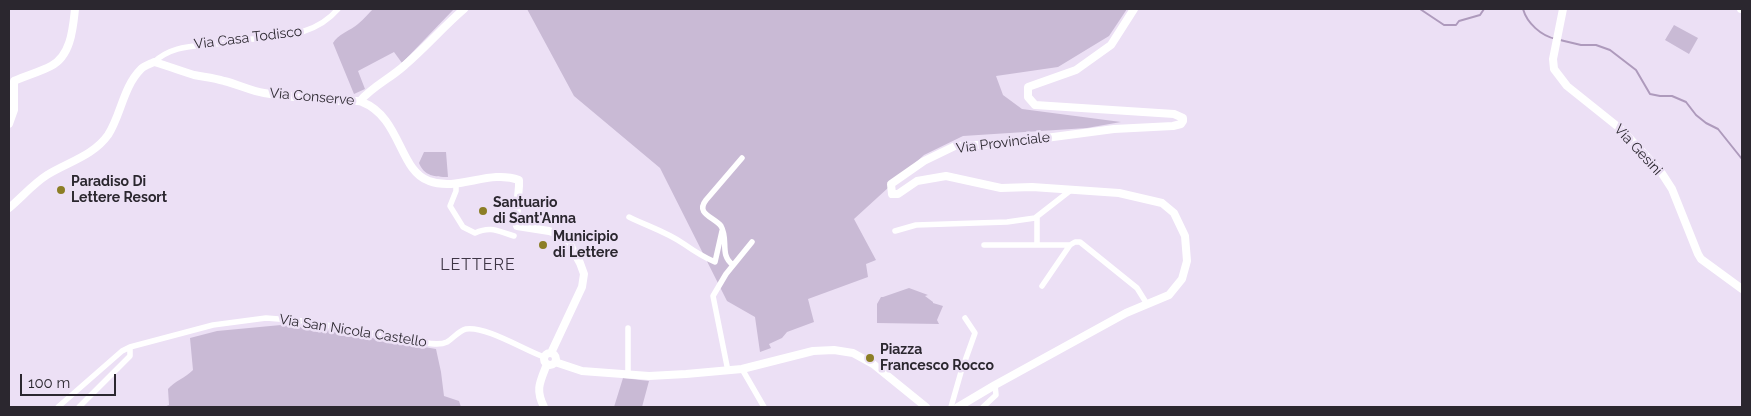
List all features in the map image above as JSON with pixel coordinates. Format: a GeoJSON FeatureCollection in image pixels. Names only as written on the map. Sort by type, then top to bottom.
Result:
{"type":"FeatureCollection","features":[{"type":"Feature","properties":{"kind":"street"},"geometry":{"type":"LineString","coordinates":[[9,124],[14,110],[12,83],[52,66],[61,57],[68,44],[73,27],[75,9]]}},
{"type":"Feature","properties":{"kind":"street","name":"Via Casa Todisco"},"geometry":{"type":"LineString","coordinates":[[154,62],[162,54],[182,47],[301,33],[326,21],[338,9]]}},
{"type":"Feature","properties":{"kind":"street"},"geometry":{"type":"LineString","coordinates":[[360,101],[374,87],[383,83],[404,66],[464,9]]}},
{"type":"Feature","properties":{"kind":"street","name":"Via Provinciale"},"geometry":{"type":"LineString","coordinates":[[1134,9],[1111,45],[1076,70],[1028,87],[1028,97],[1035,105],[1174,114],[1182,118],[1181,124],[1114,129],[1000,144],[955,146],[924,161],[891,184],[892,194],[898,194],[918,181],[946,176],[1001,188],[1032,187],[1119,193],[1162,203],[1174,213],[1185,236],[1187,262],[1182,280],[1169,295],[1147,304]]}},
{"type":"Feature","properties":{"kind":"street","name":"Via Gesini"},"geometry":{"type":"LineString","coordinates":[[1563,12],[1553,59],[1554,69],[1567,86],[1622,130],[1661,172],[1672,189],[1701,259],[1742,289]]}},
{"type":"Feature","properties":{"kind":"street"},"geometry":{"type":"LineString","coordinates":[[9,208],[35,184],[94,150],[110,133],[126,92],[141,69],[154,62]]}},
{"type":"Feature","properties":{"kind":"street","name":"Via Conserve"},"geometry":{"type":"LineString","coordinates":[[154,62],[262,93],[340,101],[360,101],[382,113],[412,167],[418,175],[427,181],[456,184],[485,177],[519,180],[517,226],[548,231],[568,239],[584,274],[582,287],[549,359]]}},
{"type":"Feature","properties":{"kind":"street"},"geometry":{"type":"LineString","coordinates":[[732,265],[726,260],[724,252],[725,235],[721,227],[704,213],[702,205],[742,158]]}},
{"type":"Feature","properties":{"kind":"street"},"geometry":{"type":"LineString","coordinates":[[456,184],[456,191],[450,206],[463,226],[475,233],[484,229],[514,236]]}},
{"type":"Feature","properties":{"kind":"street"},"geometry":{"type":"LineString","coordinates":[[895,231],[916,225],[1007,222],[1036,217],[1071,190]]}},
{"type":"Feature","properties":{"kind":"street"},"geometry":{"type":"LineString","coordinates":[[630,217],[684,244],[691,250],[714,262],[722,231]]}},
{"type":"Feature","properties":{"kind":"street"},"geometry":{"type":"LineString","coordinates":[[1036,217],[1036,245]]}},
{"type":"Feature","properties":{"kind":"street"},"geometry":{"type":"LineString","coordinates":[[728,371],[712,296],[732,265],[752,242]]}},
{"type":"Feature","properties":{"kind":"street"},"geometry":{"type":"LineString","coordinates":[[958,407],[1126,313],[1147,304],[1136,288],[1080,242],[1074,242],[1070,245],[1042,286]]}},
{"type":"Feature","properties":{"kind":"street"},"geometry":{"type":"LineString","coordinates":[[984,244],[1070,245]]}},
{"type":"Feature","properties":{"kind":"street","name":"Via San Nicola Castello"},"geometry":{"type":"LineString","coordinates":[[58,407],[122,350],[213,325],[266,318],[304,321],[437,344],[446,342],[460,331],[468,329],[484,331],[549,359]]}},
{"type":"Feature","properties":{"kind":"street"},"geometry":{"type":"LineString","coordinates":[[951,407],[975,333],[965,318]]}},
{"type":"Feature","properties":{"kind":"street"},"geometry":{"type":"LineString","coordinates":[[628,328],[628,374]]}},
{"type":"Feature","properties":{"kind":"street"},"geometry":{"type":"LineString","coordinates":[[78,407],[130,356],[130,347]]}},
{"type":"Feature","properties":{"kind":"street"},"geometry":{"type":"LineString","coordinates":[[544,407],[538,385],[549,359],[582,371],[658,375],[728,371],[813,351],[834,350],[853,353],[873,364],[926,407]]}},
{"type":"Feature","properties":{"kind":"street"},"geometry":{"type":"LineString","coordinates":[[742,369],[764,407]]}},
{"type":"Feature","properties":{"kind":"street"},"geometry":{"type":"LineString","coordinates":[[983,407],[996,395],[995,385]]}},
{"type":"Feature","properties":{"kind":"shaded area"},"geometry":{"type":"Polygon","coordinates":[[[373,9],[454,9],[402,63],[394,52],[358,71],[365,89],[354,94],[333,43],[341,35],[358,24],[373,9]]]}},
{"type":"Feature","properties":{"kind":"shaded area"},"geometry":{"type":"Polygon","coordinates":[[[527,9],[1127,9],[1109,36],[1058,67],[996,76],[1003,95],[1022,109],[1121,122],[1087,128],[963,136],[924,155],[854,219],[876,260],[866,264],[868,277],[808,299],[814,322],[787,332],[782,338],[769,344],[771,348],[760,352],[755,317],[727,301],[660,168],[574,96],[527,9]]]}},
{"type":"Feature","properties":{"kind":"shaded area"},"geometry":{"type":"Polygon","coordinates":[[[1674,25],[1698,38],[1689,54],[1665,40],[1674,25]]]}},
{"type":"Feature","properties":{"kind":"shaded area"},"geometry":{"type":"Polygon","coordinates":[[[424,152],[446,152],[448,177],[434,176],[424,171],[419,163],[424,152]]]}},
{"type":"Feature","properties":{"kind":"shaded area"},"geometry":{"type":"Polygon","coordinates":[[[909,288],[928,295],[925,296],[933,303],[943,306],[937,320],[939,324],[877,323],[877,304],[881,297],[909,288]]]}},
{"type":"Feature","properties":{"kind":"shaded area"},"geometry":{"type":"Polygon","coordinates":[[[281,325],[319,329],[436,349],[444,396],[459,401],[461,407],[164,407],[169,405],[168,389],[193,370],[190,338],[217,331],[281,325]]]}},
{"type":"Feature","properties":{"kind":"shaded area"},"geometry":{"type":"Polygon","coordinates":[[[623,378],[649,381],[642,407],[614,407],[623,378]]]}},
{"type":"Feature","properties":{"kind":"waterway"},"geometry":{"type":"LineString","coordinates":[[1420,9],[1444,25],[1456,25],[1459,21],[1480,15],[1484,9]]}},
{"type":"Feature","properties":{"kind":"waterway"},"geometry":{"type":"LineString","coordinates":[[1523,9],[1535,28],[1545,35],[1556,39]]}},
{"type":"Feature","properties":{"kind":"waterway"},"geometry":{"type":"LineString","coordinates":[[1560,40],[1581,45],[1596,45],[1610,50],[1636,70],[1650,94],[1672,96],[1686,102],[1696,115],[1718,129],[1742,159]]}},
{"type":"Feature","properties":{"kind":"place","name":"Paradiso Di Lettere Resort"},"geometry":{"type":"Point","coordinates":[61,190]}},
{"type":"Feature","properties":{"kind":"place","name":"Santuario di Sant'Anna"},"geometry":{"type":"Point","coordinates":[483,211]}},
{"type":"Feature","properties":{"kind":"place","name":"Municipio di Lettere"},"geometry":{"type":"Point","coordinates":[543,245]}},
{"type":"Feature","properties":{"kind":"place","name":"Piazza Francesco Rocco"},"geometry":{"type":"Point","coordinates":[870,358]}},
{"type":"Feature","properties":{"kind":"district","name":"LETTERE"},"geometry":{"type":"Point","coordinates":[478,265]}}]}
